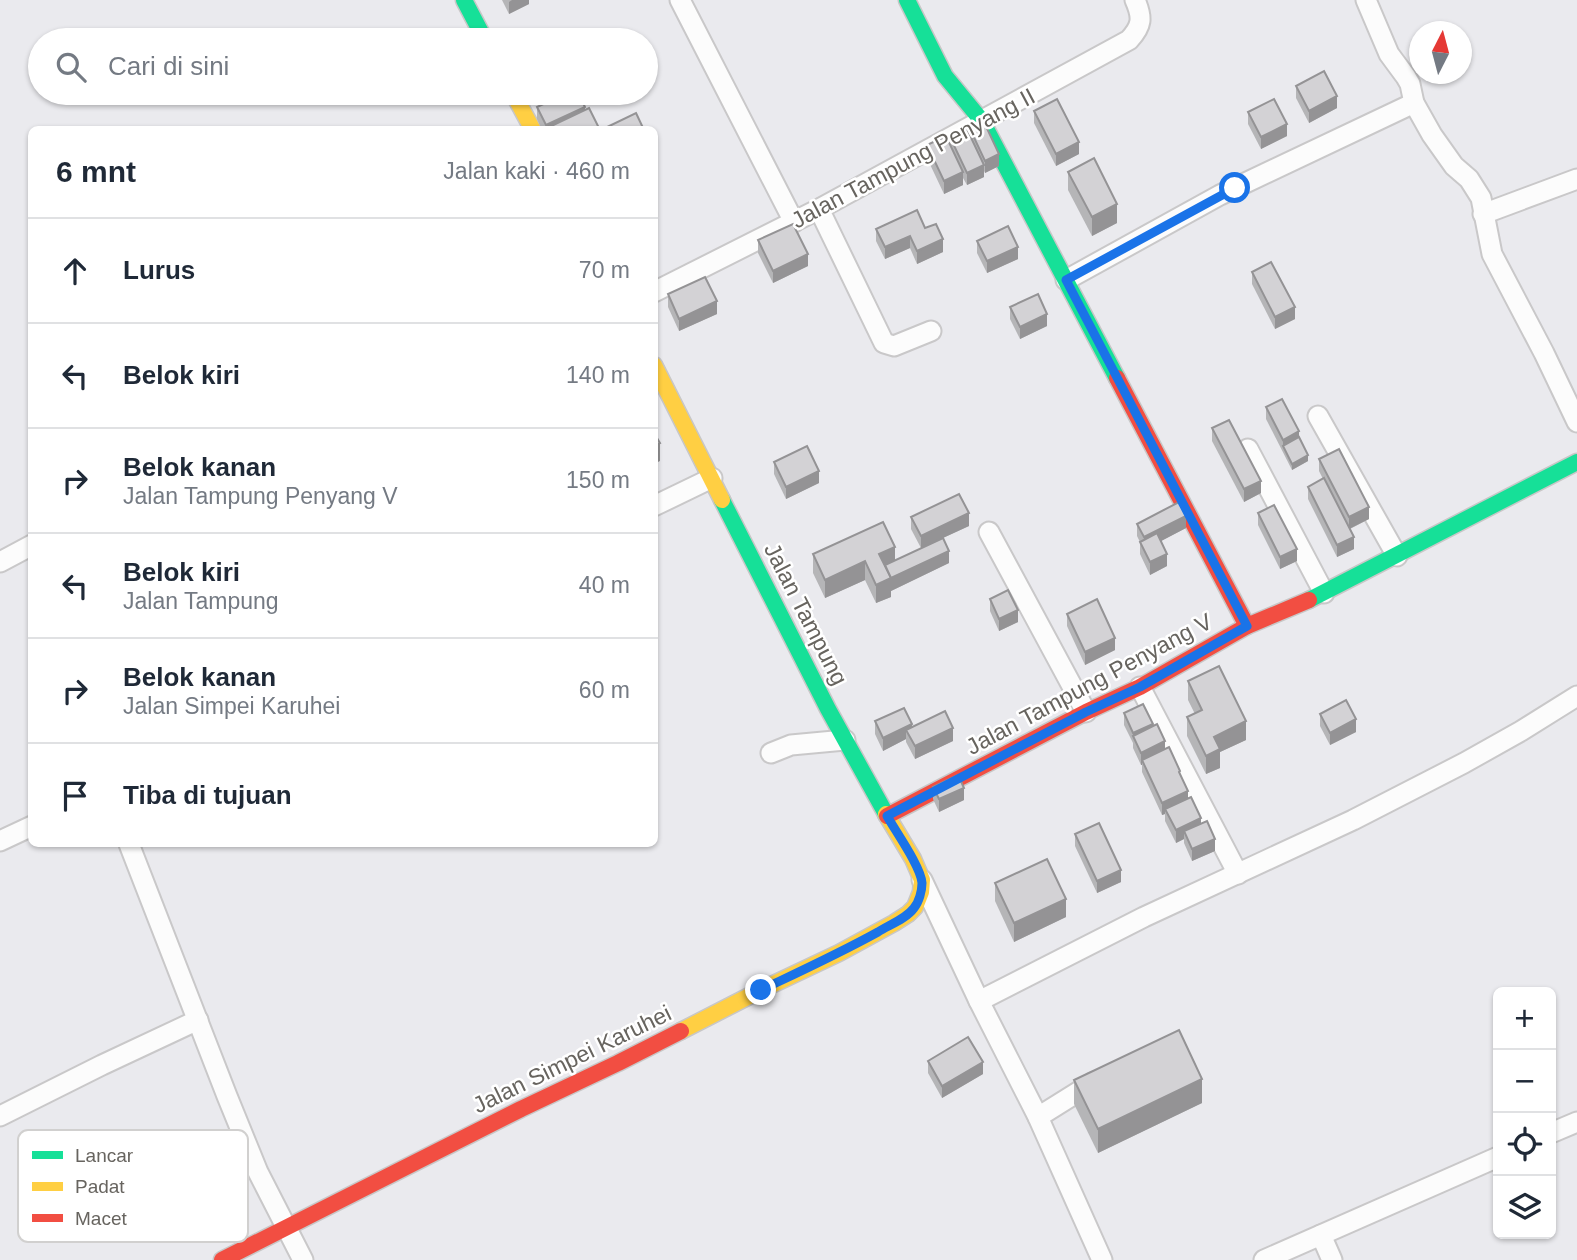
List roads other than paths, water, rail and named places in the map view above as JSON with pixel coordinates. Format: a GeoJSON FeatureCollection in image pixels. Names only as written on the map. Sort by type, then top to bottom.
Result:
{"type":"FeatureCollection","features":[{"type":"Feature","properties":{"kind":"street"},"geometry":{"type":"LineString","coordinates":[[464,0],[479,28]]}},
{"type":"Feature","properties":{"kind":"street"},"geometry":{"type":"LineString","coordinates":[[680,0],[794,222]]}},
{"type":"Feature","properties":{"kind":"street"},"geometry":{"type":"LineString","coordinates":[[907,0],[945,76],[982,121],[1247,626]]}},
{"type":"Feature","properties":{"kind":"street","name":"Jalan Tampung Penyang II"},"geometry":{"type":"LineString","coordinates":[[658,290],[819,209],[1129,40],[1138,30],[1140,21],[1139,7],[1135,0]]}},
{"type":"Feature","properties":{"kind":"street"},"geometry":{"type":"LineString","coordinates":[[1366,0],[1389,54],[1410,84],[1414,103],[1432,135],[1454,166],[1469,179],[1481,198],[1492,254],[1577,422]]}},
{"type":"Feature","properties":{"kind":"street"},"geometry":{"type":"LineString","coordinates":[[1066,280],[1220,195],[1414,103]]}},
{"type":"Feature","properties":{"kind":"street"},"geometry":{"type":"LineString","coordinates":[[519,105],[531,126]]}},
{"type":"Feature","properties":{"kind":"street"},"geometry":{"type":"LineString","coordinates":[[1483,214],[1577,179]]}},
{"type":"Feature","properties":{"kind":"street"},"geometry":{"type":"LineString","coordinates":[[819,209],[884,343],[894,346],[931,331]]}},
{"type":"Feature","properties":{"kind":"street","name":"Jalan Tampung"},"geometry":{"type":"LineString","coordinates":[[658,373],[845,740],[913,859],[922,880]]}},
{"type":"Feature","properties":{"kind":"street"},"geometry":{"type":"LineString","coordinates":[[1318,416],[1397,556]]}},
{"type":"Feature","properties":{"kind":"street"},"geometry":{"type":"LineString","coordinates":[[1248,449],[1324,593]]}},
{"type":"Feature","properties":{"kind":"street","name":"Jalan Tampung Penyang V"},"geometry":{"type":"LineString","coordinates":[[887,816],[1086,712],[1140,687],[1247,626],[1324,593],[1577,462]]}},
{"type":"Feature","properties":{"kind":"street"},"geometry":{"type":"LineString","coordinates":[[658,504],[712,478]]}},
{"type":"Feature","properties":{"kind":"street"},"geometry":{"type":"LineString","coordinates":[[989,533],[1086,712]]}},
{"type":"Feature","properties":{"kind":"street"},"geometry":{"type":"LineString","coordinates":[[0,562],[28,547]]}},
{"type":"Feature","properties":{"kind":"street"},"geometry":{"type":"LineString","coordinates":[[1140,687],[1238,874]]}},
{"type":"Feature","properties":{"kind":"street"},"geometry":{"type":"LineString","coordinates":[[979,1001],[1144,917],[1353,820],[1521,732],[1577,696]]}},
{"type":"Feature","properties":{"kind":"street"},"geometry":{"type":"LineString","coordinates":[[771,753],[791,745],[845,740]]}},
{"type":"Feature","properties":{"kind":"street"},"geometry":{"type":"LineString","coordinates":[[0,841],[28,828]]}},
{"type":"Feature","properties":{"kind":"street"},"geometry":{"type":"LineString","coordinates":[[130,847],[241,1130]]}},
{"type":"Feature","properties":{"kind":"street"},"geometry":{"type":"LineString","coordinates":[[922,880],[1038,1117],[1102,1260]]}},
{"type":"Feature","properties":{"kind":"street","name":"Jalan Simpei Karuhei"},"geometry":{"type":"LineString","coordinates":[[222,1260],[850,947],[908,914],[915,907],[922,880]]}},
{"type":"Feature","properties":{"kind":"street"},"geometry":{"type":"LineString","coordinates":[[0,1116],[198,1020]]}},
{"type":"Feature","properties":{"kind":"street"},"geometry":{"type":"LineString","coordinates":[[1038,1117],[1111,1071]]}},
{"type":"Feature","properties":{"kind":"street"},"geometry":{"type":"LineString","coordinates":[[1556,1131],[1577,1122]]}},
{"type":"Feature","properties":{"kind":"street"},"geometry":{"type":"LineString","coordinates":[[248,1147],[285,1228],[303,1260]]}},
{"type":"Feature","properties":{"kind":"street"},"geometry":{"type":"LineString","coordinates":[[1264,1260],[1493,1159]]}},
{"type":"Feature","properties":{"kind":"street"},"geometry":{"type":"LineString","coordinates":[[1321,1235],[1332,1260]]}}]}
